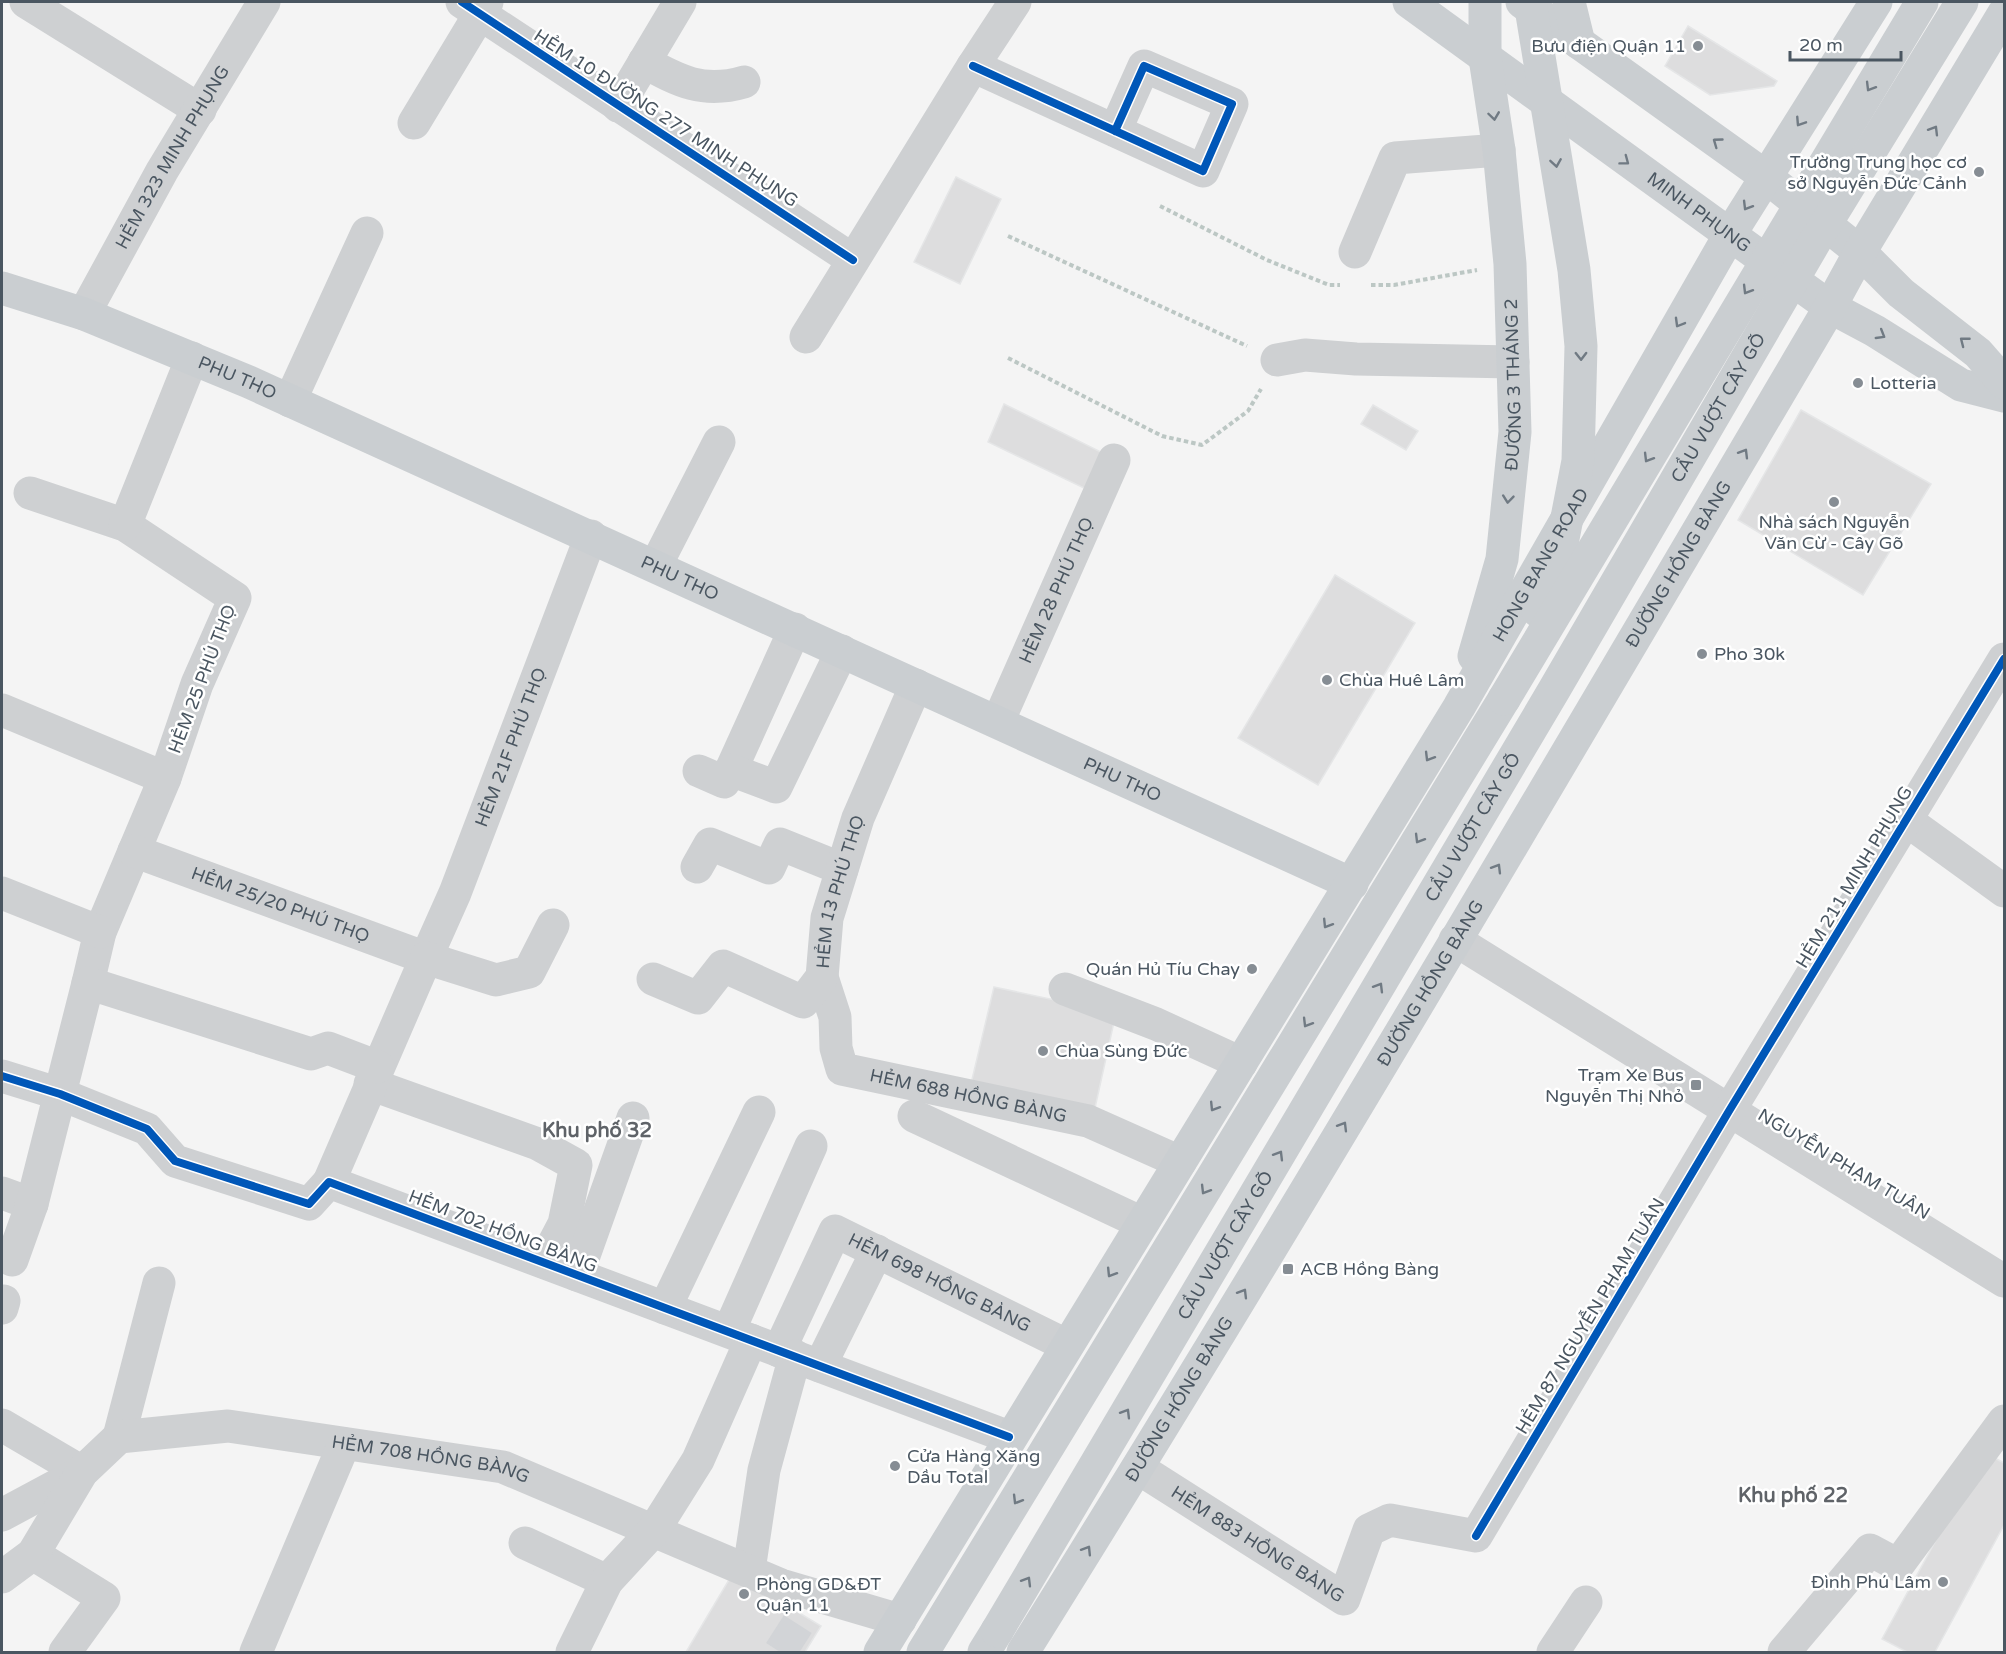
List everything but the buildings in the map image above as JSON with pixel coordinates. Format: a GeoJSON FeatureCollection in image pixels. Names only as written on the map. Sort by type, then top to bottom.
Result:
{"type":"FeatureCollection","features":[{"type":"Feature","properties":{"kind":"main road","name":"ĐƯỜNG 3 THÁNG 2"},"geometry":{"type":"LineString","coordinates":[[1459,707],[1502,559],[1515,432],[1510,264],[1499,150],[1485,58],[1485,2]]}},
{"type":"Feature","properties":{"kind":"main road"},"geometry":{"type":"LineString","coordinates":[[1522,2],[1765,176],[1860,252],[1900,293],[1978,353],[2004,383]]}},
{"type":"Feature","properties":{"kind":"main road","name":"CẦU VƯỢT CÂY GÕ"},"geometry":{"type":"LineString","coordinates":[[1504,699],[1560,554],[1578,461],[1581,406],[1581,346],[1574,270],[1530,2]]}},
{"type":"Feature","properties":{"kind":"main road"},"geometry":{"type":"LineString","coordinates":[[1569,2],[1579,43]]}},
{"type":"Feature","properties":{"kind":"main road"},"geometry":{"type":"LineString","coordinates":[[1570,513],[1729,236],[1876,2]]}},
{"type":"Feature","properties":{"kind":"main road","name":"CẦU VƯỢT CÂY GÕ"},"geometry":{"type":"LineString","coordinates":[[922,1653],[1504,699],[1922,2]]}},
{"type":"Feature","properties":{"kind":"main road","name":"CẦU VƯỢT CÂY GÕ"},"geometry":{"type":"LineString","coordinates":[[991,1642],[1548,700],[1817,238],[1962,2]]}},
{"type":"Feature","properties":{"kind":"main road","name":"MINH PHỤNG"},"geometry":{"type":"LineString","coordinates":[[1418,4],[1485,58],[1830,308],[1875,331],[1961,385],[2004,396]]}},
{"type":"Feature","properties":{"kind":"main road"},"geometry":{"type":"LineString","coordinates":[[1830,308],[1860,252],[2004,14]]}},
{"type":"Feature","properties":{"kind":"main road","name":"PHU THO"},"geometry":{"type":"LineString","coordinates":[[2,288],[84,314],[290,401],[1352,884]]}},
{"type":"Feature","properties":{"kind":"main road","name":"ĐƯỜNG HỒNG BÀNG"},"geometry":{"type":"LineString","coordinates":[[1023,1653],[1138,1468],[1455,940],[1830,308]]}},
{"type":"Feature","properties":{"kind":"main road"},"geometry":{"type":"LineString","coordinates":[[1570,513],[1596,511],[1624,517],[1633,522],[1642,528],[1662,554],[1671,576]]}},
{"type":"Feature","properties":{"kind":"main road","name":"HONG BANG ROAD"},"geometry":{"type":"LineString","coordinates":[[1459,707],[1570,513]]}},
{"type":"Feature","properties":{"kind":"main road"},"geometry":{"type":"LineString","coordinates":[[880,1653],[1066,1345],[1459,707]]}},
{"type":"Feature","properties":{"kind":"street"},"geometry":{"type":"LineString","coordinates":[[26,2],[200,110]]}},
{"type":"Feature","properties":{"kind":"street","name":"HẺM 323 MINH PHỤNG"},"geometry":{"type":"LineString","coordinates":[[84,314],[162,171],[264,2]]}},
{"type":"Feature","properties":{"kind":"street"},"geometry":{"type":"LineString","coordinates":[[618,106],[680,2]]}},
{"type":"Feature","properties":{"kind":"street"},"geometry":{"type":"LineString","coordinates":[[806,337],[973,66],[1016,2]]}},
{"type":"Feature","properties":{"kind":"street"},"geometry":{"type":"LineString","coordinates":[[414,123],[476,5]]}},
{"type":"Feature","properties":{"kind":"street","name":"HẺM 10 ĐƯỜNG 277 MINH PHỤNG"},"geometry":{"type":"LineString","coordinates":[[476,5],[618,106],[853,260]]}},
{"type":"Feature","properties":{"kind":"street"},"geometry":{"type":"LineString","coordinates":[[644,62],[685,84],[729,87],[744,82]]}},
{"type":"Feature","properties":{"kind":"street"},"geometry":{"type":"LineString","coordinates":[[973,66],[1115,131]]}},
{"type":"Feature","properties":{"kind":"street"},"geometry":{"type":"LineString","coordinates":[[1355,252],[1395,158],[1499,150]]}},
{"type":"Feature","properties":{"kind":"street"},"geometry":{"type":"LineString","coordinates":[[290,401],[367,233]]}},
{"type":"Feature","properties":{"kind":"street"},"geometry":{"type":"LineString","coordinates":[[1277,360],[1305,355],[1356,359],[1513,362]]}},
{"type":"Feature","properties":{"kind":"street"},"geometry":{"type":"LineString","coordinates":[[30,493],[125,525],[192,358]]}},
{"type":"Feature","properties":{"kind":"street"},"geometry":{"type":"LineString","coordinates":[[656,566],[719,442]]}},
{"type":"Feature","properties":{"kind":"street","name":"HẺM 28 PHÚ THỌ"},"geometry":{"type":"LineString","coordinates":[[998,722],[1114,460]]}},
{"type":"Feature","properties":{"kind":"street","name":"HẺM 25 PHÚ THỌ"},"geometry":{"type":"LineString","coordinates":[[12,1260],[17,1198],[60,1094],[100,932],[165,778],[197,684],[235,598],[125,525]]}},
{"type":"Feature","properties":{"kind":"street","name":"HẺM 21F PHÚ THỌ"},"geometry":{"type":"LineString","coordinates":[[329,1182],[455,893],[591,536]]}},
{"type":"Feature","properties":{"kind":"street"},"geometry":{"type":"LineString","coordinates":[[795,629],[715,771],[777,787],[842,651]]}},
{"type":"Feature","properties":{"kind":"street","name":"HẺM 211 MINH PHỤNG"},"geometry":{"type":"LineString","coordinates":[[1729,1111],[2004,659]]}},
{"type":"Feature","properties":{"kind":"street","name":"HẺM 13 PHÚ THỌ"},"geometry":{"type":"LineString","coordinates":[[653,979],[698,998],[723,966],[803,1002],[822,977],[827,918],[858,818],[916,685]]}},
{"type":"Feature","properties":{"kind":"street"},"geometry":{"type":"LineString","coordinates":[[2,710],[165,778]]}},
{"type":"Feature","properties":{"kind":"street"},"geometry":{"type":"LineString","coordinates":[[1906,820],[2004,891]]}},
{"type":"Feature","properties":{"kind":"street"},"geometry":{"type":"LineString","coordinates":[[697,867],[711,844],[769,868],[780,844],[842,869]]}},
{"type":"Feature","properties":{"kind":"street","name":"HẺM 25/20 PHÚ THỌ"},"geometry":{"type":"LineString","coordinates":[[134,851],[426,958],[496,980],[529,972],[553,925]]}},
{"type":"Feature","properties":{"kind":"street"},"geometry":{"type":"LineString","coordinates":[[2,893],[100,932]]}},
{"type":"Feature","properties":{"kind":"street","name":"NGUYỄN PHẠM TUÂN"},"geometry":{"type":"LineString","coordinates":[[1455,940],[1729,1111],[2003,1275]]}},
{"type":"Feature","properties":{"kind":"street","name":"HẺM 688 HỒNG BÀNG"},"geometry":{"type":"LineString","coordinates":[[822,977],[835,1017],[836,1048],[842,1070],[1088,1121],[1180,1162]]}},
{"type":"Feature","properties":{"kind":"street"},"geometry":{"type":"LineString","coordinates":[[88,983],[310,1054],[328,1048],[374,1076],[538,1144],[576,1165],[564,1224],[544,1263]]}},
{"type":"Feature","properties":{"kind":"street"},"geometry":{"type":"LineString","coordinates":[[1065,989],[1156,1024],[1241,1063]]}},
{"type":"Feature","properties":{"kind":"street"},"geometry":{"type":"LineString","coordinates":[[2,1076],[60,1094],[147,1129],[175,1161],[309,1203],[329,1182]]}},
{"type":"Feature","properties":{"kind":"street","name":"HẺM 87 NGUYỄN PHẠM TUÂN"},"geometry":{"type":"LineString","coordinates":[[1476,1536],[1729,1111]]}},
{"type":"Feature","properties":{"kind":"street"},"geometry":{"type":"LineString","coordinates":[[665,1308],[759,1112]]}},
{"type":"Feature","properties":{"kind":"street"},"geometry":{"type":"LineString","coordinates":[[914,1116],[1142,1223]]}},
{"type":"Feature","properties":{"kind":"street"},"geometry":{"type":"LineString","coordinates":[[577,1275],[633,1118]]}},
{"type":"Feature","properties":{"kind":"street"},"geometry":{"type":"LineString","coordinates":[[749,1570],[764,1470],[775,1349],[811,1146]]}},
{"type":"Feature","properties":{"kind":"street","name":"HẺM 702 HỒNG BÀNG"},"geometry":{"type":"LineString","coordinates":[[329,1182],[1010,1437]]}},
{"type":"Feature","properties":{"kind":"street","name":"HẺM 698 HỒNG BÀNG"},"geometry":{"type":"LineString","coordinates":[[775,1349],[835,1231],[1066,1345]]}},
{"type":"Feature","properties":{"kind":"street"},"geometry":{"type":"LineString","coordinates":[[572,1653],[607,1581],[654,1530],[775,1349],[877,1251]]}},
{"type":"Feature","properties":{"kind":"street"},"geometry":{"type":"LineString","coordinates":[[2,1515],[82,1472],[119,1437],[159,1283]]}},
{"type":"Feature","properties":{"kind":"street"},"geometry":{"type":"LineString","coordinates":[[1784,1653],[1870,1550],[1898,1565],[2004,1421]]}},
{"type":"Feature","properties":{"kind":"street"},"geometry":{"type":"LineString","coordinates":[[2,1425],[82,1472]]}},
{"type":"Feature","properties":{"kind":"street","name":"HẺM 708 HỒNG BÀNG"},"geometry":{"type":"LineString","coordinates":[[119,1437],[228,1426],[503,1467],[749,1570],[781,1585],[810,1604],[900,1620]]}},
{"type":"Feature","properties":{"kind":"street"},"geometry":{"type":"LineString","coordinates":[[256,1653],[344,1444]]}},
{"type":"Feature","properties":{"kind":"street","name":"HẺM 883 HỒNG BÀNG"},"geometry":{"type":"LineString","coordinates":[[1138,1468],[1344,1599],[1369,1530],[1390,1520],[1476,1536]]}},
{"type":"Feature","properties":{"kind":"street"},"geometry":{"type":"LineString","coordinates":[[2,1575],[33,1554],[82,1472]]}},
{"type":"Feature","properties":{"kind":"street"},"geometry":{"type":"LineString","coordinates":[[525,1544],[607,1581]]}},
{"type":"Feature","properties":{"kind":"street"},"geometry":{"type":"LineString","coordinates":[[33,1554],[104,1598],[65,1653]]}},
{"type":"Feature","properties":{"kind":"street"},"geometry":{"type":"LineString","coordinates":[[1553,1653],[1586,1602]]}},
{"type":"Feature","properties":{"kind":"path"},"geometry":{"type":"LineString","coordinates":[[1008,236],[1277,360],[1248,411],[1202,445],[1162,436],[1008,358]]}},
{"type":"Feature","properties":{"kind":"tunnel"},"geometry":{"type":"LineString","coordinates":[[780,1652],[803,1616]]}},
{"type":"Feature","properties":{"kind":"cycle path"},"geometry":{"type":"LineString","coordinates":[[462,2],[853,260]]}},
{"type":"Feature","properties":{"kind":"cycle path"},"geometry":{"type":"LineString","coordinates":[[973,66],[1203,171],[1232,104],[1144,66],[1115,131]]}},
{"type":"Feature","properties":{"kind":"cycle path"},"geometry":{"type":"LineString","coordinates":[[1476,1536],[1729,1111],[2004,659]]}},
{"type":"Feature","properties":{"kind":"cycle path"},"geometry":{"type":"LineString","coordinates":[[2,1076],[60,1094],[147,1129],[175,1161],[309,1204],[329,1182],[1009,1437]]}},
{"type":"Feature","properties":{"kind":"place","name":"Bưu điện Quận 11"},"geometry":{"type":"Point","coordinates":[1698,46]}},
{"type":"Feature","properties":{"kind":"place","name":"Trường Trung học cơ sở Nguyễn Đức Cảnh"},"geometry":{"type":"Point","coordinates":[1979,172]}},
{"type":"Feature","properties":{"kind":"place","name":"Lotteria"},"geometry":{"type":"Point","coordinates":[1858,383]}},
{"type":"Feature","properties":{"kind":"place","name":"Nhà sách Nguyễn Văn Cừ - Cây Gõ"},"geometry":{"type":"Point","coordinates":[1834,502]}},
{"type":"Feature","properties":{"kind":"place","name":"Pho 30k"},"geometry":{"type":"Point","coordinates":[1702,654]}},
{"type":"Feature","properties":{"kind":"place","name":"Chùa Huê Lâm"},"geometry":{"type":"Point","coordinates":[1327,680]}},
{"type":"Feature","properties":{"kind":"place","name":"Quán Hủ Tíu Chay"},"geometry":{"type":"Point","coordinates":[1252,969]}},
{"type":"Feature","properties":{"kind":"place","name":"Chùa Sùng Đức"},"geometry":{"type":"Point","coordinates":[1043,1051]}},
{"type":"Feature","properties":{"kind":"place","name":"Trạm Xe Bus Nguyễn Thị Nhỏ"},"geometry":{"type":"Point","coordinates":[1696,1085]}},
{"type":"Feature","properties":{"kind":"place","name":"ACB Hồng Bàng"},"geometry":{"type":"Point","coordinates":[1288,1269]}},
{"type":"Feature","properties":{"kind":"place","name":"Cửa Hàng Xăng Dầu Total"},"geometry":{"type":"Point","coordinates":[895,1466]}},
{"type":"Feature","properties":{"kind":"place","name":"Đình Phú Lâm"},"geometry":{"type":"Point","coordinates":[1943,1582]}},
{"type":"Feature","properties":{"kind":"place","name":"Phòng GD&ĐT Quận 11"},"geometry":{"type":"Point","coordinates":[744,1594]}},
{"type":"Feature","properties":{"kind":"district","name":"Khu phố 32"},"geometry":{"type":"Point","coordinates":[597,1130]}},
{"type":"Feature","properties":{"kind":"district","name":"Khu phố 22"},"geometry":{"type":"Point","coordinates":[1793,1495]}}]}
